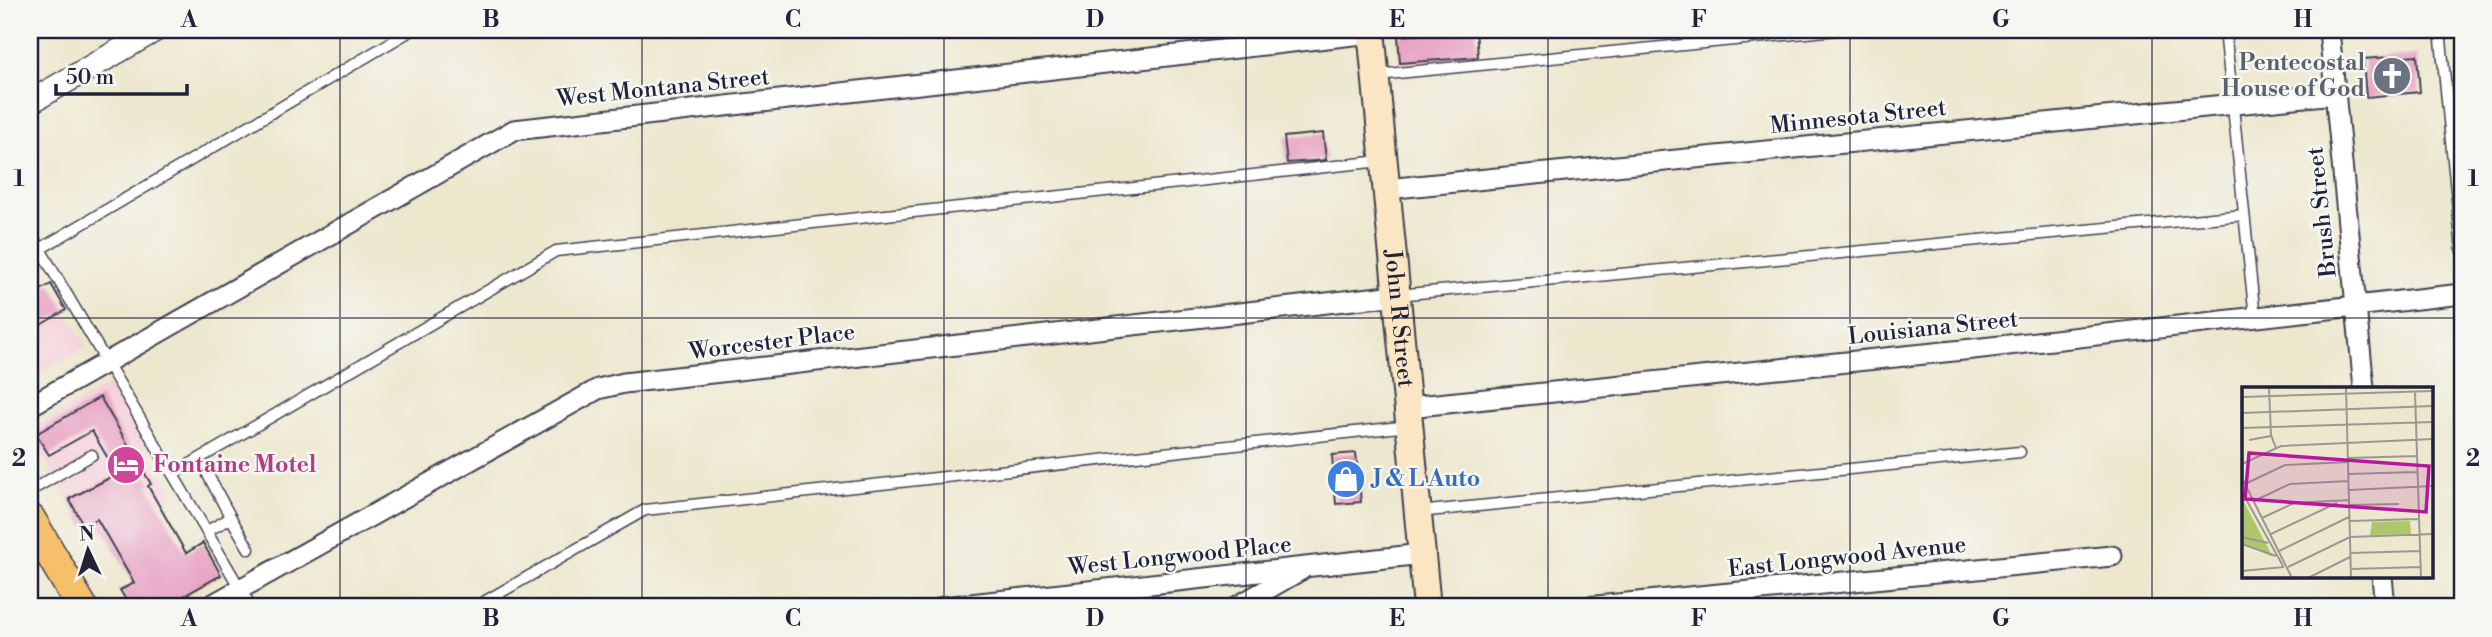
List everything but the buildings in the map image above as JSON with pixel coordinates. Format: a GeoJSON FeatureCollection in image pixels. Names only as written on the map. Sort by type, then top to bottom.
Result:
{"type":"FeatureCollection","features":[{"type":"Feature","properties":{"kind":"main road","name":"John R Street"},"geometry":{"type":"LineString","coordinates":[[1371,31],[1427,607]]}},
{"type":"Feature","properties":{"kind":"main road"},"geometry":{"type":"LineString","coordinates":[[30,519],[77,599]]}},
{"type":"Feature","properties":{"kind":"main road"},"geometry":{"type":"LineString","coordinates":[[30,553],[77,599]]}},
{"type":"Feature","properties":{"kind":"street"},"geometry":{"type":"LineString","coordinates":[[30,102],[155,30]]}},
{"type":"Feature","properties":{"kind":"street","name":"Brush Street"},"geometry":{"type":"LineString","coordinates":[[2329,30],[2364,387]]}},
{"type":"Feature","properties":{"kind":"street","name":"West Montana Street"},"geometry":{"type":"LineString","coordinates":[[30,406],[514,130],[1371,31]]}},
{"type":"Feature","properties":{"kind":"street","name":"Minnesota Street"},"geometry":{"type":"LineString","coordinates":[[1386,189],[2335,94]]}},
{"type":"Feature","properties":{"kind":"street","name":"Louisiana Street"},"geometry":{"type":"LineString","coordinates":[[1409,417],[2462,294]]}},
{"type":"Feature","properties":{"kind":"street","name":"Worcester Place"},"geometry":{"type":"LineString","coordinates":[[208,607],[597,389],[624,383],[1397,295]]}},
{"type":"Feature","properties":{"kind":"street","name":"West Longwood Place"},"geometry":{"type":"LineString","coordinates":[[943,607],[1422,554]]}},
{"type":"Feature","properties":{"kind":"street","name":"East Longwood Avenue"},"geometry":{"type":"LineString","coordinates":[[1586,607],[2112,556]]}},
{"type":"Feature","properties":{"kind":"street"},"geometry":{"type":"LineString","coordinates":[[1236,607],[1308,566]]}},
{"type":"Feature","properties":{"kind":"street"},"geometry":{"type":"LineString","coordinates":[[2382,578],[2385,607]]}},
{"type":"Feature","properties":{"kind":"lane"},"geometry":{"type":"LineString","coordinates":[[40,249],[412,30]]}},
{"type":"Feature","properties":{"kind":"lane"},"geometry":{"type":"LineString","coordinates":[[1375,75],[1836,30]]}},
{"type":"Feature","properties":{"kind":"lane"},"geometry":{"type":"LineString","coordinates":[[2225,30],[2255,318]]}},
{"type":"Feature","properties":{"kind":"lane"},"geometry":{"type":"LineString","coordinates":[[2440,30],[2462,251]]}},
{"type":"Feature","properties":{"kind":"lane"},"geometry":{"type":"LineString","coordinates":[[173,474],[556,251],[1384,161]]}},
{"type":"Feature","properties":{"kind":"lane"},"geometry":{"type":"LineString","coordinates":[[1397,295],[2244,215]]}},
{"type":"Feature","properties":{"kind":"lane"},"geometry":{"type":"LineString","coordinates":[[30,232],[251,607]]}},
{"type":"Feature","properties":{"kind":"lane"},"geometry":{"type":"LineString","coordinates":[[475,607],[645,510],[1409,417]]}},
{"type":"Feature","properties":{"kind":"lane"},"geometry":{"type":"LineString","coordinates":[[1418,512],[2021,452]]}},
{"type":"Feature","properties":{"kind":"lane"},"geometry":{"type":"LineString","coordinates":[[30,491],[92,455]]}},
{"type":"Feature","properties":{"kind":"lane"},"geometry":{"type":"LineString","coordinates":[[208,475],[249,549]]}},
{"type":"Feature","properties":{"kind":"lane"},"geometry":{"type":"LineString","coordinates":[[207,531],[231,518]]}},
{"type":"Feature","properties":{"kind":"shaded area"},"geometry":{"type":"Polygon","coordinates":[[[30,249],[87,347],[30,380],[30,249]]]}},
{"type":"Feature","properties":{"kind":"shaded area"},"geometry":{"type":"Polygon","coordinates":[[[109,385],[173,493],[92,541],[30,436],[30,431],[109,385]]]}},
{"type":"Feature","properties":{"kind":"place","name":"Pentecostal House of God"},"geometry":{"type":"Point","coordinates":[2392,76]}},
{"type":"Feature","properties":{"kind":"place","name":"Fontaine Motel"},"geometry":{"type":"Point","coordinates":[126,465]}},
{"type":"Feature","properties":{"kind":"place","name":"J & L Auto"},"geometry":{"type":"Point","coordinates":[1346,479]}}]}
